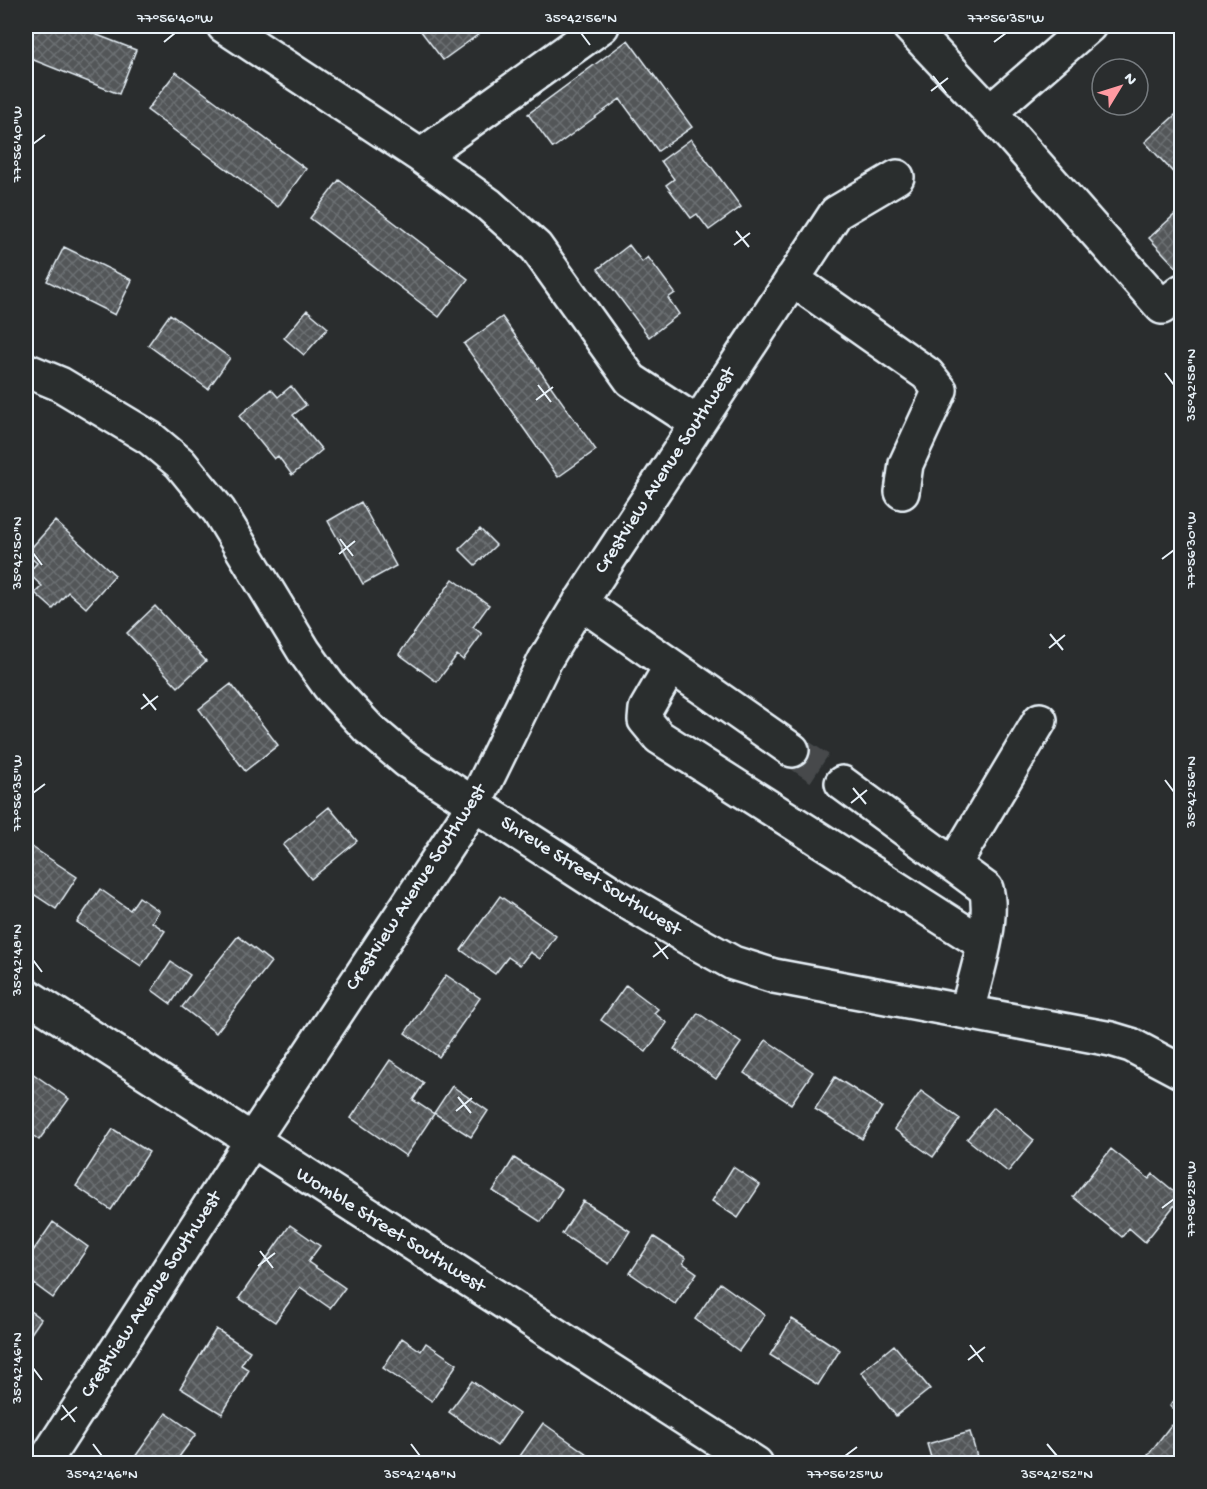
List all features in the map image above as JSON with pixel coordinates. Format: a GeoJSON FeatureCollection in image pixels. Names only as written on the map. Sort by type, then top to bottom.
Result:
{"type":"FeatureCollection","features":[{"type":"Feature","properties":{"kind":"street"},"geometry":{"type":"LineString","coordinates":[[224,26],[421,156],[489,205],[536,247],[631,380],[697,423]]}},
{"type":"Feature","properties":{"kind":"street"},"geometry":{"type":"LineString","coordinates":[[421,156],[602,26]]}},
{"type":"Feature","properties":{"kind":"street"},"geometry":{"type":"LineString","coordinates":[[909,26],[990,112],[1162,308],[1182,291]]}},
{"type":"Feature","properties":{"kind":"street"},"geometry":{"type":"LineString","coordinates":[[990,112],[1089,26]]}},
{"type":"Feature","properties":{"kind":"street","name":"Crestview Avenue Southwest"},"geometry":{"type":"LineString","coordinates":[[43,1464],[251,1142],[474,805],[545,660],[580,602],[792,279],[836,213],[897,177]]}},
{"type":"Feature","properties":{"kind":"street"},"geometry":{"type":"LineString","coordinates":[[792,279],[927,374],[940,390],[906,464],[902,492]]}},
{"type":"Feature","properties":{"kind":"street","name":"Shreve Street Southwest"},"geometry":{"type":"LineString","coordinates":[[26,370],[60,384],[140,432],[180,463],[219,511],[304,651],[329,686],[368,728],[407,761],[612,893],[733,963],[774,976],[1111,1039],[1131,1045],[1182,1072]]}},
{"type":"Feature","properties":{"kind":"street"},"geometry":{"type":"LineString","coordinates":[[580,602],[792,750]]}},
{"type":"Feature","properties":{"kind":"street"},"geometry":{"type":"LineString","coordinates":[[671,666],[646,709],[645,720],[659,737],[982,943]]}},
{"type":"Feature","properties":{"kind":"street"},"geometry":{"type":"LineString","coordinates":[[954,864],[1040,720]]}},
{"type":"Feature","properties":{"kind":"street"},"geometry":{"type":"LineString","coordinates":[[842,783],[986,889],[989,901],[967,1011]]}},
{"type":"Feature","properties":{"kind":"street","name":"Womble Street Southwest"},"geometry":{"type":"LineString","coordinates":[[26,995],[251,1142],[756,1464]]}},
{"type":"Feature","properties":{"kind":"building"},"geometry":{"type":"Polygon","coordinates":[[[26,26],[74,26],[136,50],[119,94],[26,57],[26,26]]]}},
{"type":"Feature","properties":{"kind":"building"},"geometry":{"type":"Polygon","coordinates":[[[417,26],[490,26],[443,60],[417,26]]]}},
{"type":"Feature","properties":{"kind":"building"},"geometry":{"type":"Polygon","coordinates":[[[628,40],[692,127],[658,151],[620,99],[553,148],[528,114],[628,40]]]}},
{"type":"Feature","properties":{"kind":"building"},"geometry":{"type":"Polygon","coordinates":[[[176,72],[306,169],[278,207],[147,110],[176,72]]]}},
{"type":"Feature","properties":{"kind":"building"},"geometry":{"type":"Polygon","coordinates":[[[1182,109],[1182,182],[1145,142],[1182,109]]]}},
{"type":"Feature","properties":{"kind":"building"},"geometry":{"type":"Polygon","coordinates":[[[691,139],[741,207],[709,230],[697,214],[691,218],[666,185],[674,179],[661,161],[691,139]]]}},
{"type":"Feature","properties":{"kind":"building"},"geometry":{"type":"Polygon","coordinates":[[[339,180],[468,279],[439,317],[310,218],[339,180]]]}},
{"type":"Feature","properties":{"kind":"building"},"geometry":{"type":"Polygon","coordinates":[[[1182,208],[1182,262],[1176,267],[1149,238],[1182,208]]]}},
{"type":"Feature","properties":{"kind":"building"},"geometry":{"type":"Polygon","coordinates":[[[629,245],[642,262],[648,257],[675,293],[668,298],[679,314],[649,337],[598,269],[629,245]]]}},
{"type":"Feature","properties":{"kind":"building"},"geometry":{"type":"Polygon","coordinates":[[[64,247],[132,280],[115,315],[47,281],[64,247]]]}},
{"type":"Feature","properties":{"kind":"building"},"geometry":{"type":"Polygon","coordinates":[[[307,310],[328,328],[304,355],[284,338],[307,310]]]}},
{"type":"Feature","properties":{"kind":"building"},"geometry":{"type":"Polygon","coordinates":[[[170,314],[230,358],[208,389],[148,345],[170,314]]]}},
{"type":"Feature","properties":{"kind":"building"},"geometry":{"type":"Polygon","coordinates":[[[502,317],[596,450],[558,477],[464,344],[502,317]]]}},
{"type":"Feature","properties":{"kind":"building"},"geometry":{"type":"Polygon","coordinates":[[[291,386],[306,405],[293,415],[322,450],[292,475],[278,456],[274,459],[239,416],[271,389],[278,397],[291,386]]]}},
{"type":"Feature","properties":{"kind":"building"},"geometry":{"type":"Polygon","coordinates":[[[361,502],[396,566],[363,584],[328,521],[361,502]]]}},
{"type":"Feature","properties":{"kind":"building"},"geometry":{"type":"Polygon","coordinates":[[[55,521],[115,575],[86,608],[68,592],[53,609],[35,593],[42,586],[28,573],[37,563],[26,554],[55,521]]]}},
{"type":"Feature","properties":{"kind":"building"},"geometry":{"type":"Polygon","coordinates":[[[480,529],[496,545],[475,565],[459,549],[480,529]]]}},
{"type":"Feature","properties":{"kind":"building"},"geometry":{"type":"Polygon","coordinates":[[[453,579],[489,605],[473,627],[482,634],[463,660],[457,655],[437,682],[399,654],[453,579]]]}},
{"type":"Feature","properties":{"kind":"building"},"geometry":{"type":"Polygon","coordinates":[[[155,606],[206,661],[178,687],[127,633],[155,606]]]}},
{"type":"Feature","properties":{"kind":"building"},"geometry":{"type":"Polygon","coordinates":[[[231,684],[278,745],[245,771],[199,709],[231,684]]]}},
{"type":"Feature","properties":{"kind":"building"},"geometry":{"type":"Polygon","coordinates":[[[329,807],[357,841],[311,879],[283,845],[329,807]]]}},
{"type":"Feature","properties":{"kind":"building"},"geometry":{"type":"Polygon","coordinates":[[[26,843],[77,877],[56,909],[26,889],[26,843]]]}},
{"type":"Feature","properties":{"kind":"building"},"geometry":{"type":"Polygon","coordinates":[[[100,889],[130,910],[139,897],[159,911],[152,922],[165,931],[141,966],[77,922],[100,889]]]}},
{"type":"Feature","properties":{"kind":"building"},"geometry":{"type":"Polygon","coordinates":[[[500,896],[556,936],[540,959],[530,952],[520,965],[508,957],[495,974],[461,950],[500,896]]]}},
{"type":"Feature","properties":{"kind":"building"},"geometry":{"type":"Polygon","coordinates":[[[238,936],[271,962],[216,1033],[182,1007],[238,936]]]}},
{"type":"Feature","properties":{"kind":"building"},"geometry":{"type":"Polygon","coordinates":[[[171,962],[190,975],[171,1004],[152,990],[171,962]]]}},
{"type":"Feature","properties":{"kind":"building"},"geometry":{"type":"Polygon","coordinates":[[[446,975],[480,998],[439,1057],[405,1033],[446,975]]]}},
{"type":"Feature","properties":{"kind":"building"},"geometry":{"type":"Polygon","coordinates":[[[626,985],[658,1009],[654,1013],[667,1023],[646,1052],[601,1020],[626,985]]]}},
{"type":"Feature","properties":{"kind":"building"},"geometry":{"type":"Polygon","coordinates":[[[698,1013],[741,1043],[716,1079],[674,1049],[698,1013]]]}},
{"type":"Feature","properties":{"kind":"building"},"geometry":{"type":"Polygon","coordinates":[[[766,1040],[813,1072],[791,1104],[744,1073],[766,1040]]]}},
{"type":"Feature","properties":{"kind":"building"},"geometry":{"type":"Polygon","coordinates":[[[390,1060],[424,1083],[413,1100],[434,1114],[406,1156],[351,1118],[390,1060]]]}},
{"type":"Feature","properties":{"kind":"building"},"geometry":{"type":"Polygon","coordinates":[[[32,1073],[69,1099],[39,1140],[26,1130],[26,1079],[32,1073]]]}},
{"type":"Feature","properties":{"kind":"building"},"geometry":{"type":"Polygon","coordinates":[[[835,1077],[882,1107],[862,1139],[815,1109],[835,1077]]]}},
{"type":"Feature","properties":{"kind":"building"},"geometry":{"type":"Polygon","coordinates":[[[452,1086],[488,1111],[471,1137],[434,1113],[452,1086]]]}},
{"type":"Feature","properties":{"kind":"building"},"geometry":{"type":"Polygon","coordinates":[[[921,1091],[960,1119],[933,1157],[894,1129],[921,1091]]]}},
{"type":"Feature","properties":{"kind":"building"},"geometry":{"type":"Polygon","coordinates":[[[994,1107],[1034,1140],[1008,1172],[967,1139],[994,1107]]]}},
{"type":"Feature","properties":{"kind":"building"},"geometry":{"type":"Polygon","coordinates":[[[113,1129],[149,1152],[111,1210],[76,1186],[113,1129]]]}},
{"type":"Feature","properties":{"kind":"building"},"geometry":{"type":"Polygon","coordinates":[[[1111,1149],[1149,1179],[1153,1174],[1181,1197],[1145,1242],[1129,1228],[1122,1237],[1073,1197],[1111,1149]]]}},
{"type":"Feature","properties":{"kind":"building"},"geometry":{"type":"Polygon","coordinates":[[[514,1158],[562,1189],[541,1222],[493,1191],[514,1158]]]}},
{"type":"Feature","properties":{"kind":"building"},"geometry":{"type":"Polygon","coordinates":[[[733,1167],[760,1185],[738,1218],[712,1201],[733,1167]]]}},
{"type":"Feature","properties":{"kind":"building"},"geometry":{"type":"Polygon","coordinates":[[[583,1201],[630,1231],[609,1264],[562,1234],[583,1201]]]}},
{"type":"Feature","properties":{"kind":"building"},"geometry":{"type":"Polygon","coordinates":[[[53,1222],[88,1247],[53,1298],[26,1278],[26,1261],[53,1222]]]}},
{"type":"Feature","properties":{"kind":"building"},"geometry":{"type":"Polygon","coordinates":[[[290,1225],[320,1246],[308,1262],[345,1288],[330,1308],[300,1287],[275,1322],[239,1298],[290,1225]]]}},
{"type":"Feature","properties":{"kind":"building"},"geometry":{"type":"Polygon","coordinates":[[[654,1237],[686,1258],[683,1263],[697,1273],[675,1304],[630,1273],[654,1237]]]}},
{"type":"Feature","properties":{"kind":"building"},"geometry":{"type":"Polygon","coordinates":[[[720,1283],[765,1315],[739,1351],[695,1319],[720,1283]]]}},
{"type":"Feature","properties":{"kind":"building"},"geometry":{"type":"Polygon","coordinates":[[[26,1308],[41,1319],[26,1341],[26,1308]]]}},
{"type":"Feature","properties":{"kind":"building"},"geometry":{"type":"Polygon","coordinates":[[[792,1319],[840,1350],[818,1385],[770,1355],[792,1319]]]}},
{"type":"Feature","properties":{"kind":"building"},"geometry":{"type":"Polygon","coordinates":[[[216,1329],[250,1351],[241,1365],[249,1370],[222,1414],[180,1388],[216,1329]]]}},
{"type":"Feature","properties":{"kind":"building"},"geometry":{"type":"Polygon","coordinates":[[[402,1338],[421,1351],[426,1343],[457,1364],[432,1401],[383,1368],[402,1338]]]}},
{"type":"Feature","properties":{"kind":"building"},"geometry":{"type":"Polygon","coordinates":[[[894,1345],[930,1389],[896,1416],[861,1372],[894,1345]]]}},
{"type":"Feature","properties":{"kind":"building"},"geometry":{"type":"Polygon","coordinates":[[[472,1381],[519,1414],[497,1446],[449,1412],[472,1381]]]}},
{"type":"Feature","properties":{"kind":"building"},"geometry":{"type":"Polygon","coordinates":[[[1182,1390],[1182,1414],[1170,1406],[1182,1390]]]}},
{"type":"Feature","properties":{"kind":"building"},"geometry":{"type":"Polygon","coordinates":[[[166,1413],[196,1434],[179,1457],[187,1464],[130,1464],[166,1413]]]}},
{"type":"Feature","properties":{"kind":"building"},"geometry":{"type":"Polygon","coordinates":[[[543,1423],[587,1454],[581,1464],[530,1464],[520,1456],[543,1423]]]}},
{"type":"Feature","properties":{"kind":"building"},"geometry":{"type":"Polygon","coordinates":[[[1171,1425],[1182,1433],[1182,1464],[1158,1464],[1148,1455],[1171,1425]]]}},
{"type":"Feature","properties":{"kind":"building"},"geometry":{"type":"Polygon","coordinates":[[[970,1432],[979,1464],[933,1464],[927,1444],[970,1432]]]}},
{"type":"Feature","properties":{"kind":"tunnel"},"geometry":{"type":"LineString","coordinates":[[792,750],[842,783]]}}]}
